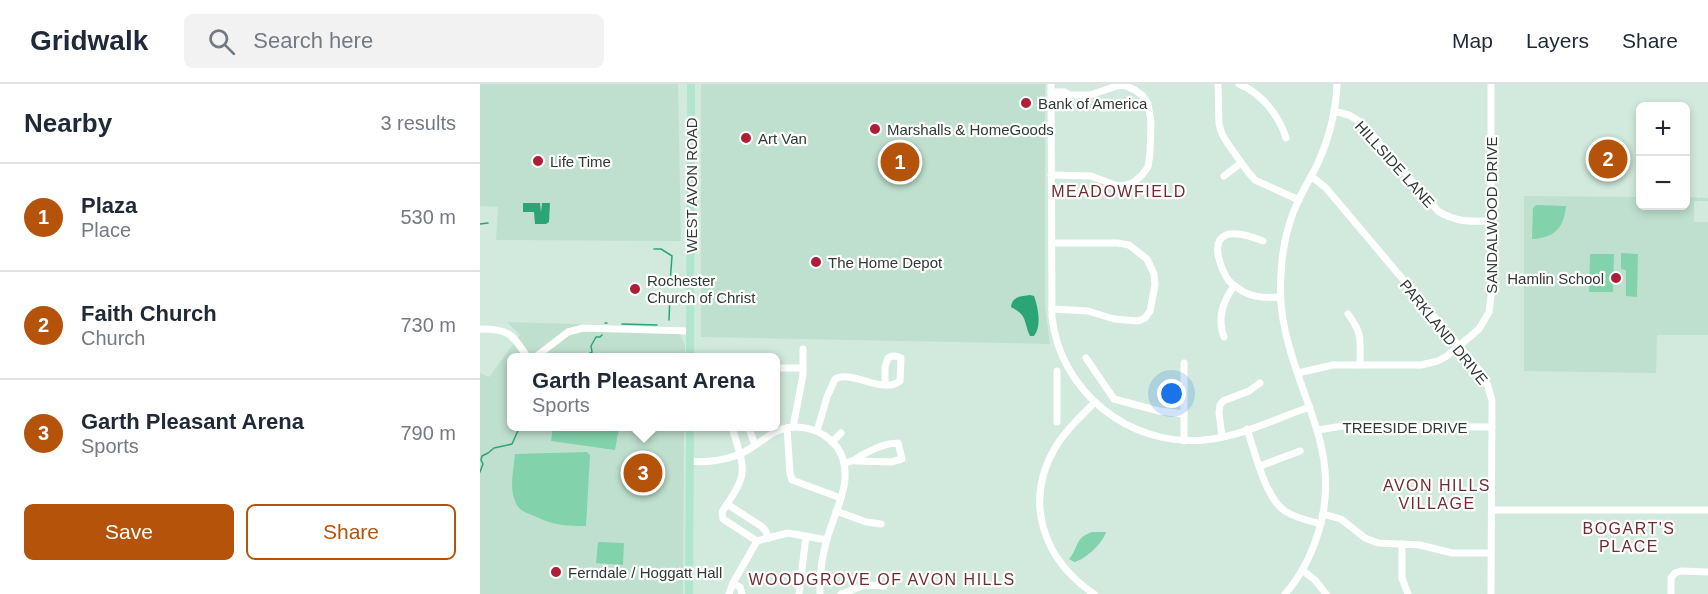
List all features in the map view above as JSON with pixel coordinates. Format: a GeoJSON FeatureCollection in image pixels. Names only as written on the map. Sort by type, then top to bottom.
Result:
{"type":"FeatureCollection","features":[{"type":"Feature","properties":{"kind":"main road","name":"WEST AVON ROAD"},"geometry":{"type":"LineString","coordinates":[[690,353],[691,84]]}},
{"type":"Feature","properties":{"kind":"main road"},"geometry":{"type":"LineString","coordinates":[[689,594],[690,431]]}},
{"type":"Feature","properties":{"kind":"street"},"geometry":{"type":"LineString","coordinates":[[1051,84],[1052,309],[1056,337],[1067,366],[1082,389],[1094,403],[1121,423],[1146,434],[1168,440],[1204,440],[1222,437],[1310,407]]}},
{"type":"Feature","properties":{"kind":"street"},"geometry":{"type":"LineString","coordinates":[[1218,84],[1220,128],[1241,164],[1258,182],[1299,200]]}},
{"type":"Feature","properties":{"kind":"street"},"geometry":{"type":"LineString","coordinates":[[1239,84],[1253,91],[1261,99],[1281,123],[1286,138]]}},
{"type":"Feature","properties":{"kind":"street"},"geometry":{"type":"LineString","coordinates":[[1285,594],[1302,570],[1321,524],[1325,497],[1325,470],[1318,430],[1285,331],[1280,297],[1281,264],[1285,242],[1299,200],[1326,144],[1334,111],[1337,84]]}},
{"type":"Feature","properties":{"kind":"street","name":"SANDALWOOD DRIVE"},"geometry":{"type":"LineString","coordinates":[[1298,373],[1328,366],[1432,363],[1448,356],[1479,329],[1489,312],[1491,296],[1491,84]]}},
{"type":"Feature","properties":{"kind":"street"},"geometry":{"type":"LineString","coordinates":[[1051,95],[1065,98],[1069,95],[1090,95],[1121,85],[1130,87],[1139,93],[1147,102],[1150,110],[1149,162],[1146,170],[1138,179],[1123,186],[1091,176],[1051,175]]}},
{"type":"Feature","properties":{"kind":"street","name":"HILLSIDE LANE"},"geometry":{"type":"LineString","coordinates":[[1334,111],[1349,115],[1362,123],[1438,211],[1461,221],[1491,221]]}},
{"type":"Feature","properties":{"kind":"street"},"geometry":{"type":"LineString","coordinates":[[1224,176],[1241,164]]}},
{"type":"Feature","properties":{"kind":"street","name":"PARKLAND DRIVE"},"geometry":{"type":"LineString","coordinates":[[1311,176],[1326,188],[1483,376],[1488,386],[1492,401],[1491,594]]}},
{"type":"Feature","properties":{"kind":"street"},"geometry":{"type":"LineString","coordinates":[[1263,241],[1251,236],[1224,236],[1219,243],[1220,264],[1234,286],[1246,293],[1255,296],[1280,297]]}},
{"type":"Feature","properties":{"kind":"street"},"geometry":{"type":"LineString","coordinates":[[1052,243],[1128,245],[1147,259],[1152,269],[1155,285],[1150,311],[1145,318],[1138,321],[1114,319],[1088,311],[1052,309]]}},
{"type":"Feature","properties":{"kind":"street"},"geometry":{"type":"LineString","coordinates":[[1224,337],[1220,319],[1234,286]]}},
{"type":"Feature","properties":{"kind":"street"},"geometry":{"type":"LineString","coordinates":[[1348,314],[1358,327],[1360,365]]}},
{"type":"Feature","properties":{"kind":"street"},"geometry":{"type":"LineString","coordinates":[[539,353],[568,332],[583,328],[690,331]]}},
{"type":"Feature","properties":{"kind":"street"},"geometry":{"type":"LineString","coordinates":[[480,329],[502,330],[511,335],[525,353]]}},
{"type":"Feature","properties":{"kind":"street"},"geometry":{"type":"LineString","coordinates":[[803,350],[803,368],[790,427],[790,478],[841,498]]}},
{"type":"Feature","properties":{"kind":"street"},"geometry":{"type":"LineString","coordinates":[[1086,358],[1114,399],[1160,411],[1184,414]]}},
{"type":"Feature","properties":{"kind":"street"},"geometry":{"type":"LineString","coordinates":[[1184,363],[1184,441]]}},
{"type":"Feature","properties":{"kind":"street"},"geometry":{"type":"LineString","coordinates":[[780,368],[803,368]]}},
{"type":"Feature","properties":{"kind":"street"},"geometry":{"type":"LineString","coordinates":[[1057,371],[1057,422]]}},
{"type":"Feature","properties":{"kind":"street"},"geometry":{"type":"LineString","coordinates":[[817,431],[835,378],[842,376],[885,385]]}},
{"type":"Feature","properties":{"kind":"street"},"geometry":{"type":"LineString","coordinates":[[1222,437],[1220,405],[1223,401],[1249,391],[1260,383]]}},
{"type":"Feature","properties":{"kind":"street"},"geometry":{"type":"LineString","coordinates":[[1105,411],[1114,399]]}},
{"type":"Feature","properties":{"kind":"street"},"geometry":{"type":"LineString","coordinates":[[1094,403],[1068,430],[1054,450],[1043,478],[1040,503],[1043,526],[1054,554],[1066,571],[1094,594]]}},
{"type":"Feature","properties":{"kind":"street","name":"TREESIDE DRIVE"},"geometry":{"type":"LineString","coordinates":[[1318,430],[1343,426],[1492,427]]}},
{"type":"Feature","properties":{"kind":"street"},"geometry":{"type":"LineString","coordinates":[[780,430],[790,427],[817,431],[832,441],[844,463],[845,482],[826,540],[821,564],[820,594]]}},
{"type":"Feature","properties":{"kind":"street"},"geometry":{"type":"LineString","coordinates":[[1247,429],[1269,492],[1279,506],[1293,516],[1321,524]]}},
{"type":"Feature","properties":{"kind":"street"},"geometry":{"type":"LineString","coordinates":[[733,431],[743,465],[741,480],[722,512],[723,519],[757,541]]}},
{"type":"Feature","properties":{"kind":"street"},"geometry":{"type":"LineString","coordinates":[[750,431],[755,445]]}},
{"type":"Feature","properties":{"kind":"street"},"geometry":{"type":"LineString","coordinates":[[690,460],[716,460],[739,454],[778,431]]}},
{"type":"Feature","properties":{"kind":"street"},"geometry":{"type":"LineString","coordinates":[[832,441],[841,433]]}},
{"type":"Feature","properties":{"kind":"street"},"geometry":{"type":"LineString","coordinates":[[844,463],[891,462],[902,459],[898,443],[891,443],[863,454],[856,461]]}},
{"type":"Feature","properties":{"kind":"street"},"geometry":{"type":"LineString","coordinates":[[1260,466],[1300,451]]}},
{"type":"Feature","properties":{"kind":"street"},"geometry":{"type":"LineString","coordinates":[[727,504],[761,526],[769,538]]}},
{"type":"Feature","properties":{"kind":"street"},"geometry":{"type":"LineString","coordinates":[[1491,510],[1708,510]]}},
{"type":"Feature","properties":{"kind":"street"},"geometry":{"type":"LineString","coordinates":[[836,512],[866,522],[881,524]]}},
{"type":"Feature","properties":{"kind":"street"},"geometry":{"type":"LineString","coordinates":[[1323,514],[1341,519],[1362,535],[1384,544],[1424,545],[1452,553],[1491,553]]}},
{"type":"Feature","properties":{"kind":"street"},"geometry":{"type":"LineString","coordinates":[[729,594],[757,541],[788,533],[826,540]]}},
{"type":"Feature","properties":{"kind":"street"},"geometry":{"type":"LineString","coordinates":[[799,594],[806,536]]}},
{"type":"Feature","properties":{"kind":"street"},"geometry":{"type":"LineString","coordinates":[[1402,544],[1402,579],[1407,594]]}},
{"type":"Feature","properties":{"kind":"street"},"geometry":{"type":"LineString","coordinates":[[1302,570],[1315,580],[1326,594]]}},
{"type":"Feature","properties":{"kind":"street"},"geometry":{"type":"LineString","coordinates":[[1671,594],[1671,578],[1675,573],[1681,571],[1708,572]]}},
{"type":"Feature","properties":{"kind":"street"},"geometry":{"type":"LineString","coordinates":[[733,584],[740,587],[742,594]]}},
{"type":"Feature","properties":{"kind":"street"},"geometry":{"type":"LineString","coordinates":[[841,594],[865,585],[884,585]]}},
{"type":"Feature","properties":{"kind":"shaded area"},"geometry":{"type":"Polygon","coordinates":[[[480,84],[678,84],[681,241],[496,240],[498,207],[480,206],[480,84]]]}},
{"type":"Feature","properties":{"kind":"shaded area"},"geometry":{"type":"Polygon","coordinates":[[[701,84],[1045,84],[1045,307],[1050,344],[701,337],[701,84]]]}},
{"type":"Feature","properties":{"kind":"shaded area","name":"Hamlin School"},"geometry":{"type":"Polygon","coordinates":[[[1524,196],[1636,197],[1636,210],[1690,210],[1690,197],[1708,198],[1708,201],[1694,201],[1694,222],[1708,222],[1708,335],[1657,335],[1656,373],[1524,371],[1524,196]]]}},
{"type":"Feature","properties":{"kind":"shaded area"},"geometry":{"type":"Polygon","coordinates":[[[523,203],[540,203],[541,212],[542,203],[550,203],[549,222],[535,224],[534,212],[523,212],[523,203]]]}},
{"type":"Feature","properties":{"kind":"shaded area"},"geometry":{"type":"Polygon","coordinates":[[[1536,205],[1566,206],[1560,226],[1552,234],[1532,239],[1533,208],[1536,205]]]}},
{"type":"Feature","properties":{"kind":"shaded area"},"geometry":{"type":"Polygon","coordinates":[[[1621,253],[1638,254],[1637,297],[1626,296],[1626,270],[1621,269],[1621,253]]]}},
{"type":"Feature","properties":{"kind":"shaded area"},"geometry":{"type":"Polygon","coordinates":[[[1590,254],[1614,254],[1613,292],[1589,292],[1590,254]]]}},
{"type":"Feature","properties":{"kind":"shaded area"},"geometry":{"type":"Polygon","coordinates":[[[1034,296],[1037,305],[1038,327],[1034,336],[1030,336],[1023,316],[1011,307],[1015,299],[1034,296]]]}},
{"type":"Feature","properties":{"kind":"shaded area"},"geometry":{"type":"Polygon","coordinates":[[[507,322],[677,327],[685,345],[685,353],[507,353],[507,431],[684,431],[683,594],[480,594],[480,373],[489,377],[520,335],[507,322]]]}},
{"type":"Feature","properties":{"kind":"shaded area"},"geometry":{"type":"Polygon","coordinates":[[[552,431],[618,431],[615,450],[551,441],[552,431]]]}},
{"type":"Feature","properties":{"kind":"shaded area"},"geometry":{"type":"Polygon","coordinates":[[[587,452],[590,455],[586,526],[552,523],[526,513],[518,507],[512,490],[515,454],[587,452]]]}},
{"type":"Feature","properties":{"kind":"shaded area"},"geometry":{"type":"Polygon","coordinates":[[[1092,532],[1106,532],[1088,555],[1074,562],[1069,559],[1079,540],[1092,532]]]}},
{"type":"Feature","properties":{"kind":"shaded area"},"geometry":{"type":"Polygon","coordinates":[[[598,542],[624,543],[623,565],[596,563],[598,542]]]}},
{"type":"Feature","properties":{"kind":"waterway"},"geometry":{"type":"LineString","coordinates":[[480,224],[488,223]]}},
{"type":"Feature","properties":{"kind":"waterway"},"geometry":{"type":"LineString","coordinates":[[654,249],[661,249],[672,256],[670,283]]}},
{"type":"Feature","properties":{"kind":"waterway"},"geometry":{"type":"LineString","coordinates":[[669,320],[670,295]]}},
{"type":"Feature","properties":{"kind":"waterway"},"geometry":{"type":"LineString","coordinates":[[622,324],[657,325]]}},
{"type":"Feature","properties":{"kind":"waterway"},"geometry":{"type":"LineString","coordinates":[[590,353],[596,337],[602,335]]}},
{"type":"Feature","properties":{"kind":"waterway"},"geometry":{"type":"LineString","coordinates":[[480,472],[483,464],[482,456],[494,448],[512,444],[518,431]]}},
{"type":"Feature","properties":{"kind":"place","name":"Bank of America"},"geometry":{"type":"Point","coordinates":[1026,103]}},
{"type":"Feature","properties":{"kind":"place","name":"Marshalls & HomeGoods"},"geometry":{"type":"Point","coordinates":[875,129]}},
{"type":"Feature","properties":{"kind":"place","name":"Art Van"},"geometry":{"type":"Point","coordinates":[746,138]}},
{"type":"Feature","properties":{"kind":"place","name":"Faith Church"},"geometry":{"type":"Point","coordinates":[1608,159]}},
{"type":"Feature","properties":{"kind":"place","name":"Life Time"},"geometry":{"type":"Point","coordinates":[538,161]}},
{"type":"Feature","properties":{"kind":"place","name":"Plaza"},"geometry":{"type":"Point","coordinates":[900,162]}},
{"type":"Feature","properties":{"kind":"place","name":"The Home Depot"},"geometry":{"type":"Point","coordinates":[816,262]}},
{"type":"Feature","properties":{"kind":"place","name":"Hamlin School"},"geometry":{"type":"Point","coordinates":[1616,278]}},
{"type":"Feature","properties":{"kind":"place","name":"Rochester Church of Christ"},"geometry":{"type":"Point","coordinates":[635,289]}},
{"type":"Feature","properties":{"kind":"place","name":"Garth Pleasant Arena"},"geometry":{"type":"Point","coordinates":[643,473]}},
{"type":"Feature","properties":{"kind":"place","name":"Ferndale / Hoggatt Hall"},"geometry":{"type":"Point","coordinates":[556,572]}},
{"type":"Feature","properties":{"kind":"district","name":"MEADOWFIELD"},"geometry":{"type":"Point","coordinates":[1119,191]}},
{"type":"Feature","properties":{"kind":"district","name":"AVON HILLS VILLAGE"},"geometry":{"type":"Point","coordinates":[1437,494]}},
{"type":"Feature","properties":{"kind":"district","name":"BOGART'S PLACE"},"geometry":{"type":"Point","coordinates":[1629,537]}},
{"type":"Feature","properties":{"kind":"district","name":"WOODGROVE OF AVON HILLS"},"geometry":{"type":"Point","coordinates":[882,579]}}]}
